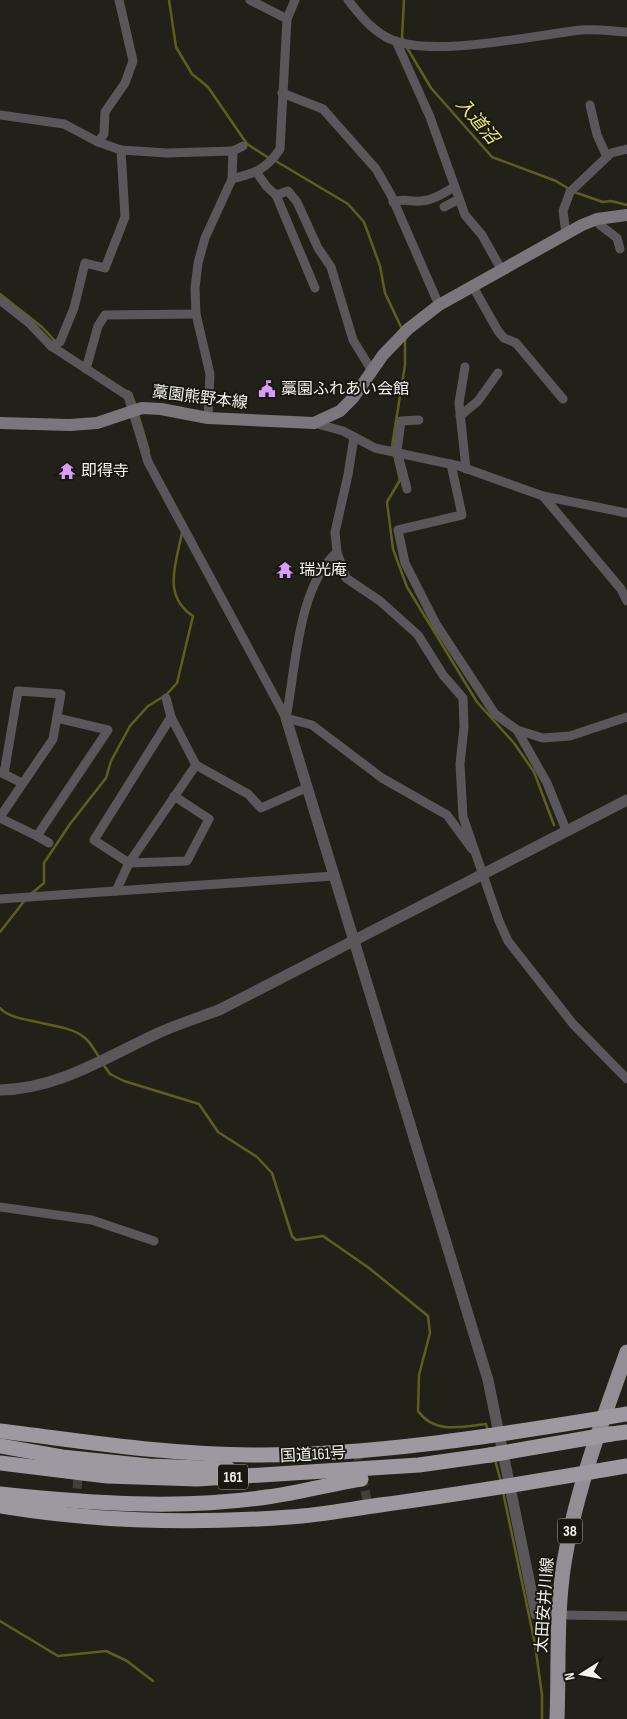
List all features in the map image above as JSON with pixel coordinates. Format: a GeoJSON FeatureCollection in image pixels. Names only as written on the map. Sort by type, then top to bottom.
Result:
{"type":"FeatureCollection","features":[{"type":"Feature","properties":{"kind":"highway"},"geometry":{"type":"LineString","coordinates":[[0,1431],[80,1445],[201,1454],[252,1455],[357,1451],[498,1434],[627,1414]]}},
{"type":"Feature","properties":{"kind":"highway","name":"国道161号"},"geometry":{"type":"LineString","coordinates":[[0,1462],[97,1475],[197,1480],[419,1466],[627,1432]]}},
{"type":"Feature","properties":{"kind":"highway"},"geometry":{"type":"LineString","coordinates":[[0,1446],[62,1457],[149,1466],[292,1473]]}},
{"type":"Feature","properties":{"kind":"highway"},"geometry":{"type":"LineString","coordinates":[[0,1494],[88,1502],[161,1503],[224,1501],[267,1497],[385,1475],[419,1466]]}},
{"type":"Feature","properties":{"kind":"highway"},"geometry":{"type":"LineString","coordinates":[[0,1506],[76,1509],[160,1521],[244,1520],[293,1517],[368,1503],[509,1487],[627,1466]]}},
{"type":"Feature","properties":{"kind":"main road","name":"藁園熊野本線"},"geometry":{"type":"LineString","coordinates":[[0,423],[70,425],[97,423],[136,410],[161,409],[208,418],[314,423],[340,411],[404,333],[439,305],[566,233],[597,219],[627,215]]}},
{"type":"Feature","properties":{"kind":"main road","name":"太田安井川線"},"geometry":{"type":"LineString","coordinates":[[558,1719],[560,1615],[564,1565],[583,1474],[627,1352]]}},
{"type":"Feature","properties":{"kind":"street"},"geometry":{"type":"LineString","coordinates":[[98,142],[104,134],[105,112],[125,83],[133,61],[119,0]]}},
{"type":"Feature","properties":{"kind":"street"},"geometry":{"type":"LineString","coordinates":[[250,0],[287,20]]}},
{"type":"Feature","properties":{"kind":"street"},"geometry":{"type":"LineString","coordinates":[[232,179],[257,173],[273,159],[280,149],[287,20],[295,0]]}},
{"type":"Feature","properties":{"kind":"street"},"geometry":{"type":"LineString","coordinates":[[348,0],[371,26],[397,41],[430,47],[502,41],[583,30],[627,32]]}},
{"type":"Feature","properties":{"kind":"street"},"geometry":{"type":"LineString","coordinates":[[397,41],[430,117],[464,215],[482,235],[501,269]]}},
{"type":"Feature","properties":{"kind":"street"},"geometry":{"type":"LineString","coordinates":[[282,93],[323,109],[376,169],[393,202],[439,305]]}},
{"type":"Feature","properties":{"kind":"street"},"geometry":{"type":"LineString","coordinates":[[590,105],[597,135],[607,157]]}},
{"type":"Feature","properties":{"kind":"street"},"geometry":{"type":"LineString","coordinates":[[0,115],[64,124],[98,142],[121,150],[167,153],[233,151],[242,146]]}},
{"type":"Feature","properties":{"kind":"street"},"geometry":{"type":"LineString","coordinates":[[566,233],[564,211],[572,190],[596,170],[611,154],[627,149]]}},
{"type":"Feature","properties":{"kind":"street"},"geometry":{"type":"LineString","coordinates":[[55,344],[74,308],[85,263],[105,268],[122,226],[125,217],[121,150]]}},
{"type":"Feature","properties":{"kind":"street"},"geometry":{"type":"LineString","coordinates":[[208,418],[210,374],[196,314],[195,288],[198,263],[205,238],[232,179],[233,151]]}},
{"type":"Feature","properties":{"kind":"street"},"geometry":{"type":"LineString","coordinates":[[257,173],[267,187],[276,195],[303,254],[315,288]]}},
{"type":"Feature","properties":{"kind":"street"},"geometry":{"type":"LineString","coordinates":[[393,202],[401,199],[422,201],[436,197],[454,187]]}},
{"type":"Feature","properties":{"kind":"street"},"geometry":{"type":"LineString","coordinates":[[276,195],[288,191],[298,202],[318,248],[330,267],[353,340],[372,371]]}},
{"type":"Feature","properties":{"kind":"street"},"geometry":{"type":"LineString","coordinates":[[444,207],[459,200]]}},
{"type":"Feature","properties":{"kind":"street"},"geometry":{"type":"LineString","coordinates":[[597,219],[600,225],[618,238],[620,249]]}},
{"type":"Feature","properties":{"kind":"street"},"geometry":{"type":"LineString","coordinates":[[303,254],[318,248]]}},
{"type":"Feature","properties":{"kind":"street"},"geometry":{"type":"LineString","coordinates":[[472,285],[498,331],[504,338],[516,343],[563,399]]}},
{"type":"Feature","properties":{"kind":"street"},"geometry":{"type":"LineString","coordinates":[[0,300],[55,344],[128,396],[136,410],[148,462],[286,718],[488,1380],[536,1614],[627,1616]]}},
{"type":"Feature","properties":{"kind":"street"},"geometry":{"type":"LineString","coordinates":[[87,366],[98,326],[105,315],[196,314]]}},
{"type":"Feature","properties":{"kind":"street"},"geometry":{"type":"LineString","coordinates":[[465,367],[459,403],[466,469]]}},
{"type":"Feature","properties":{"kind":"street"},"geometry":{"type":"LineString","coordinates":[[460,416],[478,401],[498,374]]}},
{"type":"Feature","properties":{"kind":"street"},"geometry":{"type":"LineString","coordinates":[[407,489],[397,451],[401,421],[419,420]]}},
{"type":"Feature","properties":{"kind":"street"},"geometry":{"type":"LineString","coordinates":[[314,423],[335,428],[375,448],[397,451],[452,464],[543,496],[627,513]]}},
{"type":"Feature","properties":{"kind":"street"},"geometry":{"type":"LineString","coordinates":[[354,437],[348,475],[334,532],[337,552],[346,578],[380,601],[418,635],[443,675],[464,696],[460,789],[463,817],[472,849],[508,941],[573,1024],[627,1079]]}},
{"type":"Feature","properties":{"kind":"street"},"geometry":{"type":"LineString","coordinates":[[452,464],[462,515],[398,530],[405,563],[436,624],[475,686],[495,714],[517,730],[543,738],[570,736],[627,717]]}},
{"type":"Feature","properties":{"kind":"street"},"geometry":{"type":"LineString","coordinates":[[543,496],[621,589],[627,601]]}},
{"type":"Feature","properties":{"kind":"street"},"geometry":{"type":"LineString","coordinates":[[286,718],[304,615],[312,590],[330,559],[337,552]]}},
{"type":"Feature","properties":{"kind":"street"},"geometry":{"type":"LineString","coordinates":[[464,696],[475,686]]}},
{"type":"Feature","properties":{"kind":"street"},"geometry":{"type":"LineString","coordinates":[[22,783],[2,773],[18,691],[61,694],[54,740],[22,783],[0,818],[49,843]]}},
{"type":"Feature","properties":{"kind":"street"},"geometry":{"type":"LineString","coordinates":[[166,698],[172,717],[196,765],[248,794],[261,808],[306,788]]}},
{"type":"Feature","properties":{"kind":"street"},"geometry":{"type":"LineString","coordinates":[[172,717],[94,840],[129,863],[187,861],[209,819],[174,796]]}},
{"type":"Feature","properties":{"kind":"street"},"geometry":{"type":"LineString","coordinates":[[37,836],[108,730],[57,718]]}},
{"type":"Feature","properties":{"kind":"street"},"geometry":{"type":"LineString","coordinates":[[286,718],[312,725],[382,778],[447,815],[472,849]]}},
{"type":"Feature","properties":{"kind":"street"},"geometry":{"type":"LineString","coordinates":[[517,730],[547,783],[566,830]]}},
{"type":"Feature","properties":{"kind":"street"},"geometry":{"type":"LineString","coordinates":[[116,891],[129,863],[196,765]]}},
{"type":"Feature","properties":{"kind":"street"},"geometry":{"type":"LineString","coordinates":[[0,1090],[35,1086],[96,1064],[156,1034],[219,1010],[627,800]]}},
{"type":"Feature","properties":{"kind":"street"},"geometry":{"type":"LineString","coordinates":[[0,899],[334,876]]}},
{"type":"Feature","properties":{"kind":"street"},"geometry":{"type":"LineString","coordinates":[[0,1207],[92,1220],[154,1240]]}},
{"type":"Feature","properties":{"kind":"waterway"},"geometry":{"type":"LineString","coordinates":[[169,0],[176,47],[192,74],[208,87],[247,144],[269,158]]}},
{"type":"Feature","properties":{"kind":"waterway","name":"入道沼"},"geometry":{"type":"LineString","coordinates":[[404,0],[402,37],[404,41]]}},
{"type":"Feature","properties":{"kind":"waterway","name":"入道沼"},"geometry":{"type":"LineString","coordinates":[[406,46],[431,88],[492,157],[556,181],[569,189]]}},
{"type":"Feature","properties":{"kind":"waterway"},"geometry":{"type":"LineString","coordinates":[[274,160],[348,204],[364,222],[380,266],[385,293],[402,329]]}},
{"type":"Feature","properties":{"kind":"waterway","name":"入道沼"},"geometry":{"type":"LineString","coordinates":[[574,192],[603,202],[611,201],[627,205]]}},
{"type":"Feature","properties":{"kind":"waterway"},"geometry":{"type":"LineString","coordinates":[[0,294],[42,327],[56,342]]}},
{"type":"Feature","properties":{"kind":"waterway"},"geometry":{"type":"LineString","coordinates":[[405,337],[405,365],[392,446],[400,480],[387,502],[393,549],[407,587],[477,702],[514,743],[534,772],[554,825]]}},
{"type":"Feature","properties":{"kind":"waterway"},"geometry":{"type":"LineString","coordinates":[[128,391],[131,393],[136,406]]}},
{"type":"Feature","properties":{"kind":"waterway"},"geometry":{"type":"LineString","coordinates":[[138,414],[149,451]]}},
{"type":"Feature","properties":{"kind":"waterway"},"geometry":{"type":"LineString","coordinates":[[31,894],[44,883],[44,863],[70,824],[106,778],[111,761],[130,726],[148,706],[166,695],[177,683],[193,616],[183,608],[177,599],[174,589],[175,567],[182,533]]}},
{"type":"Feature","properties":{"kind":"waterway"},"geometry":{"type":"LineString","coordinates":[[0,932],[25,900]]}},
{"type":"Feature","properties":{"kind":"waterway"},"geometry":{"type":"LineString","coordinates":[[0,1008],[16,1017],[76,1032],[87,1040],[99,1057]]}},
{"type":"Feature","properties":{"kind":"waterway"},"geometry":{"type":"LineString","coordinates":[[103,1064],[110,1074],[124,1081],[199,1104],[218,1132],[257,1157],[272,1173],[292,1236],[296,1240],[323,1236],[369,1268],[428,1316],[430,1333],[419,1375],[418,1411],[432,1423],[440,1426],[458,1427],[486,1424],[488,1431]]}},
{"type":"Feature","properties":{"kind":"waterway"},"geometry":{"type":"LineString","coordinates":[[495,1460],[501,1482]]}},
{"type":"Feature","properties":{"kind":"waterway"},"geometry":{"type":"LineString","coordinates":[[503,1492],[535,1644],[542,1695],[542,1719]]}},
{"type":"Feature","properties":{"kind":"waterway"},"geometry":{"type":"LineString","coordinates":[[0,1621],[58,1656],[106,1651],[127,1661],[153,1681]]}},
{"type":"Feature","properties":{"kind":"tunnel"},"geometry":{"type":"LineString","coordinates":[[76,1502],[80,1449]]}},
{"type":"Feature","properties":{"kind":"tunnel"},"geometry":{"type":"LineString","coordinates":[[357,1451],[367,1500]]}},
{"type":"Feature","properties":{"kind":"place","name":"藁園ふれあい会館"},"geometry":{"type":"Point","coordinates":[267,389]}},
{"type":"Feature","properties":{"kind":"place","name":"即得寺"},"geometry":{"type":"Point","coordinates":[67,471]}},
{"type":"Feature","properties":{"kind":"place","name":"瑞光庵"},"geometry":{"type":"Point","coordinates":[285,570]}}]}
